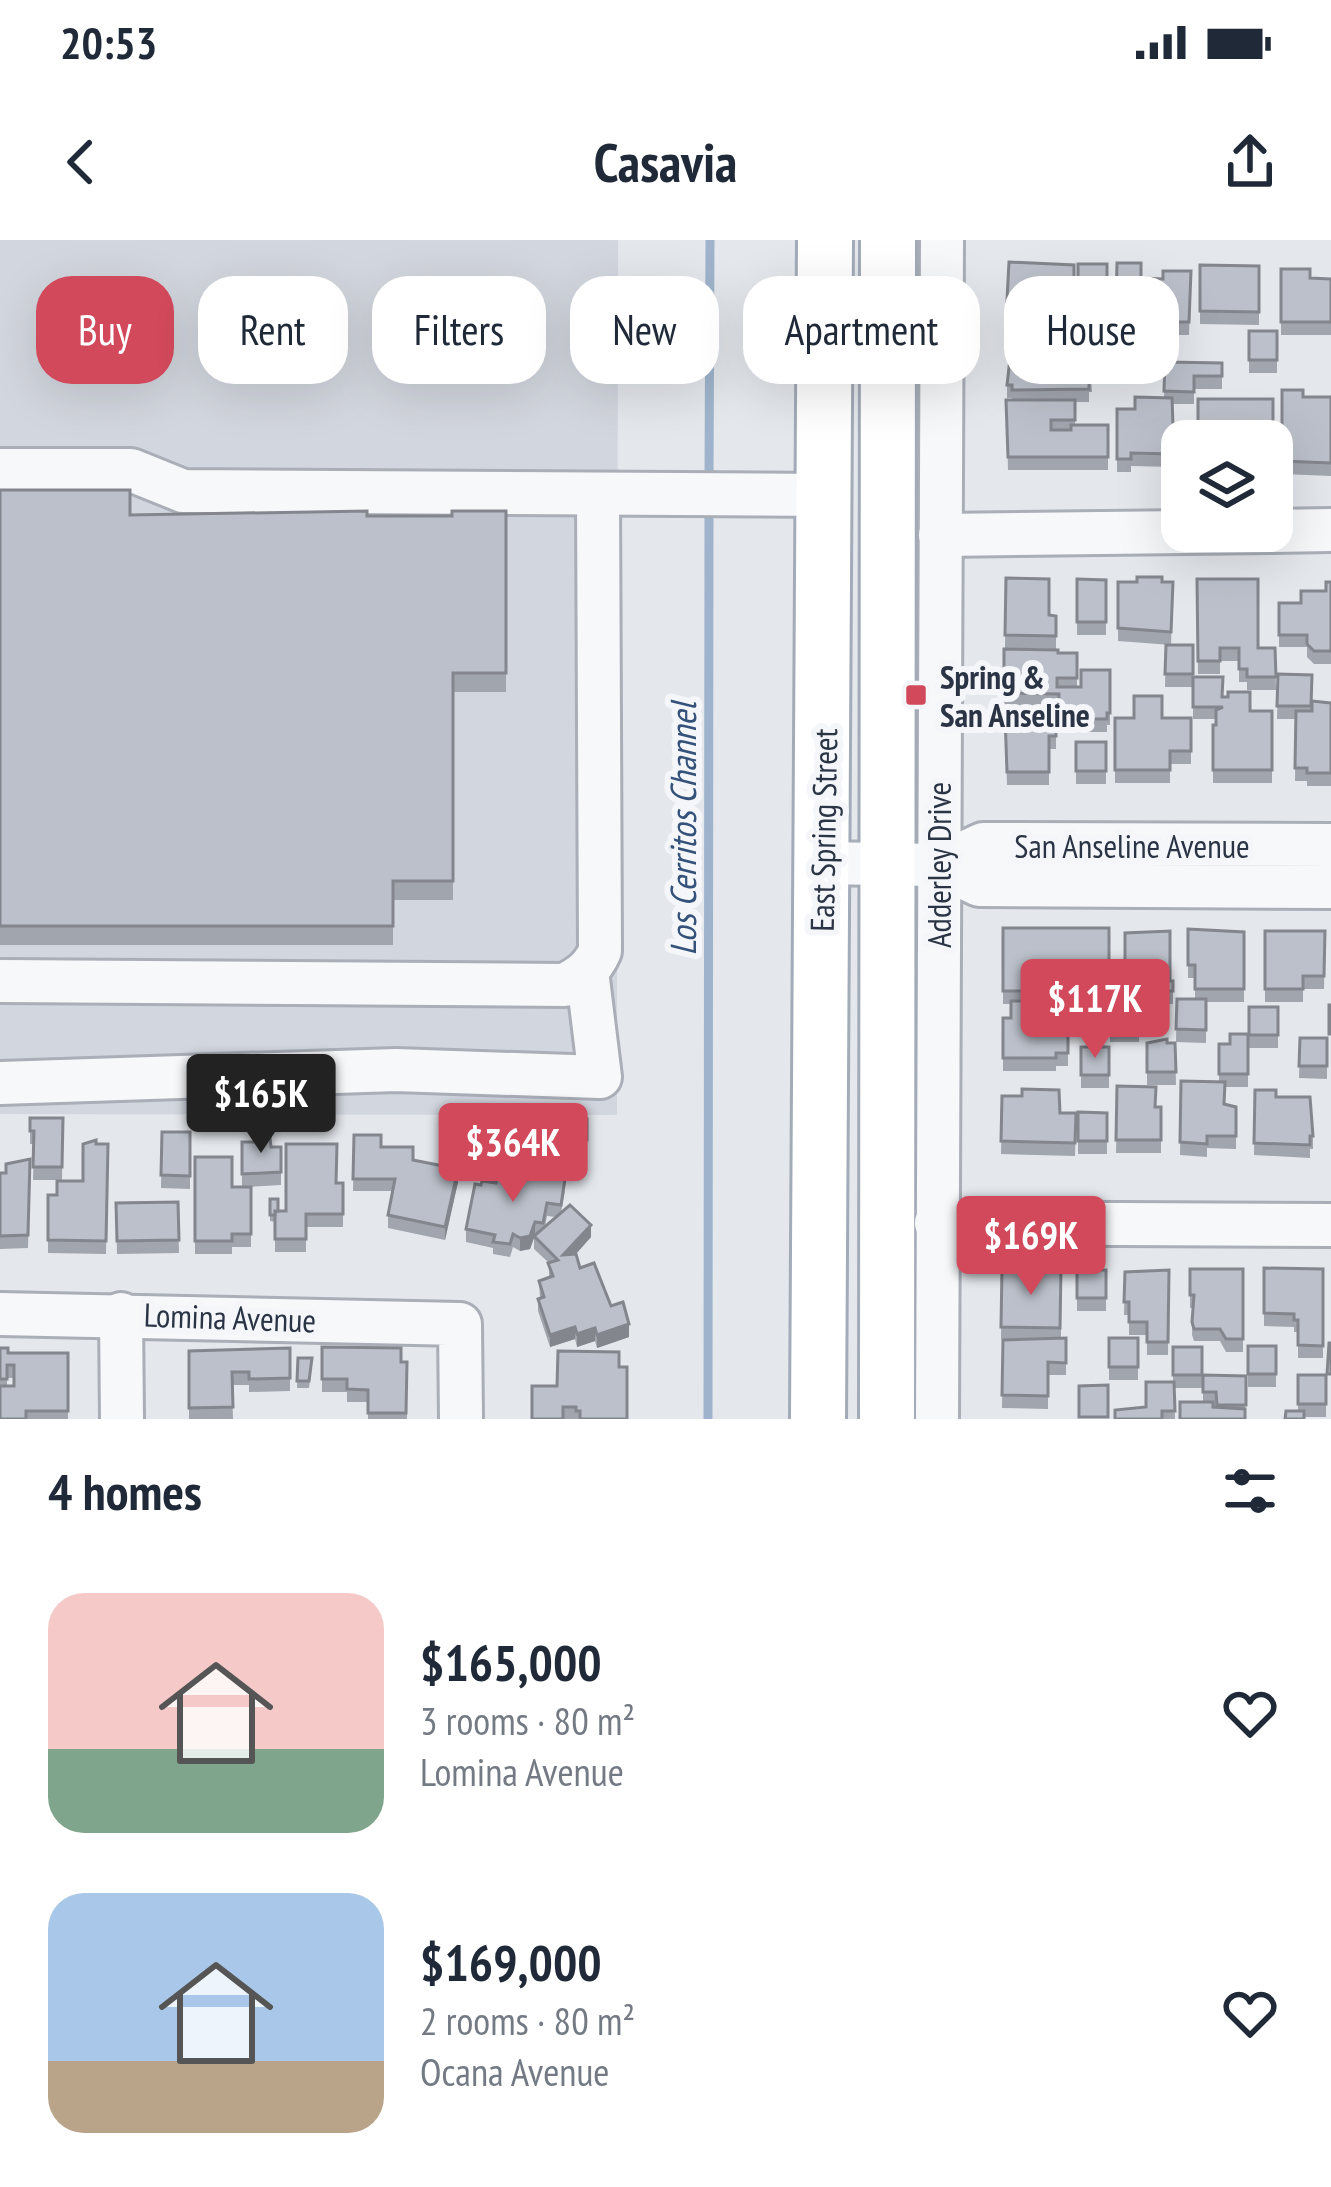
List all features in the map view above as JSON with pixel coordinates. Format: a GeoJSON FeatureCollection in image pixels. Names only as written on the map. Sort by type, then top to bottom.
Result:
{"type":"FeatureCollection","features":[{"type":"Feature","properties":{"kind":"main road","name":"East Spring Street"},"geometry":{"type":"LineString","coordinates":[[818,1419],[822,863],[800,495],[825,240]]}},
{"type":"Feature","properties":{"kind":"main road","name":"East Spring Street"},"geometry":{"type":"LineString","coordinates":[[887,1419],[914,864],[888,240]]}},
{"type":"Feature","properties":{"kind":"street","name":"Adderley Drive"},"geometry":{"type":"LineString","coordinates":[[937,1419],[937,1223],[914,864],[940,535],[942,240]]}},
{"type":"Feature","properties":{"kind":"street"},"geometry":{"type":"LineString","coordinates":[[0,470],[131,470],[183,491],[800,495]]}},
{"type":"Feature","properties":{"kind":"street"},"geometry":{"type":"LineString","coordinates":[[0,981],[565,985],[587,971],[600,951],[598,494]]}},
{"type":"Feature","properties":{"kind":"street"},"geometry":{"type":"LineString","coordinates":[[1293,531],[1331,530]]}},
{"type":"Feature","properties":{"kind":"street"},"geometry":{"type":"LineString","coordinates":[[940,535],[1161,532]]}},
{"type":"Feature","properties":{"kind":"street","name":"San Anseline Avenue"},"geometry":{"type":"LineString","coordinates":[[822,863],[914,864],[982,844],[1331,845]]}},
{"type":"Feature","properties":{"kind":"street","name":"San Anseline Avenue"},"geometry":{"type":"LineString","coordinates":[[914,864],[979,885],[1331,887]]}},
{"type":"Feature","properties":{"kind":"street"},"geometry":{"type":"LineString","coordinates":[[0,1083],[396,1070],[600,1077],[587,971]]}},
{"type":"Feature","properties":{"kind":"street"},"geometry":{"type":"LineString","coordinates":[[937,1223],[1331,1225]]}},
{"type":"Feature","properties":{"kind":"street","name":"Lomina Avenue"},"geometry":{"type":"LineString","coordinates":[[0,1314],[460,1324],[461,1419]]}},
{"type":"Feature","properties":{"kind":"street"},"geometry":{"type":"LineString","coordinates":[[121,1314],[122,1419]]}},
{"type":"Feature","properties":{"kind":"shaded area"},"geometry":{"type":"Polygon","coordinates":[[[0,240],[618,240],[618,276],[570,276],[570,384],[618,384],[617,1115],[0,1114],[0,240]]]}},
{"type":"Feature","properties":{"kind":"building"},"geometry":{"type":"Polygon","coordinates":[[[1009,262],[1074,265],[1074,276],[1008,276],[1009,262]]]}},
{"type":"Feature","properties":{"kind":"building"},"geometry":{"type":"Polygon","coordinates":[[[1117,263],[1141,263],[1141,276],[1117,276],[1117,263]]]}},
{"type":"Feature","properties":{"kind":"building"},"geometry":{"type":"Polygon","coordinates":[[[1078,264],[1107,264],[1107,276],[1078,276],[1078,264]]]}},
{"type":"Feature","properties":{"kind":"building"},"geometry":{"type":"Polygon","coordinates":[[[1200,265],[1259,266],[1259,312],[1200,311],[1200,265]]]}},
{"type":"Feature","properties":{"kind":"building"},"geometry":{"type":"Polygon","coordinates":[[[1281,269],[1310,269],[1310,278],[1331,279],[1331,322],[1281,322],[1281,269]]]}},
{"type":"Feature","properties":{"kind":"building"},"geometry":{"type":"Polygon","coordinates":[[[1163,271],[1191,271],[1189,322],[1179,322],[1179,276],[1163,276],[1163,271]]]}},
{"type":"Feature","properties":{"kind":"building"},"geometry":{"type":"Polygon","coordinates":[[[1249,331],[1277,331],[1277,360],[1249,360],[1249,331]]]}},
{"type":"Feature","properties":{"kind":"building"},"geometry":{"type":"Polygon","coordinates":[[[1179,362],[1222,363],[1222,376],[1194,376],[1194,392],[1164,391],[1164,384],[1179,384],[1179,362]]]}},
{"type":"Feature","properties":{"kind":"building"},"geometry":{"type":"Polygon","coordinates":[[[1089,384],[1089,389],[1012,390],[1007,385],[1089,384]]]}},
{"type":"Feature","properties":{"kind":"building"},"geometry":{"type":"Polygon","coordinates":[[[1282,390],[1303,390],[1303,397],[1331,397],[1331,463],[1293,461],[1293,420],[1282,420],[1282,390]]]}},
{"type":"Feature","properties":{"kind":"building"},"geometry":{"type":"Polygon","coordinates":[[[1135,397],[1172,398],[1173,420],[1161,420],[1161,454],[1131,453],[1131,459],[1117,459],[1117,409],[1135,409],[1135,397]]]}},
{"type":"Feature","properties":{"kind":"building"},"geometry":{"type":"Polygon","coordinates":[[[1198,399],[1273,399],[1273,420],[1198,420],[1198,399]]]}},
{"type":"Feature","properties":{"kind":"building"},"geometry":{"type":"Polygon","coordinates":[[[1006,400],[1075,400],[1075,420],[1051,420],[1051,430],[1108,425],[1108,457],[1008,457],[1006,400]]]}},
{"type":"Feature","properties":{"kind":"building"},"geometry":{"type":"Polygon","coordinates":[[[0,490],[130,490],[130,515],[367,511],[367,516],[452,516],[452,511],[506,511],[506,673],[453,673],[453,881],[393,881],[393,926],[0,926],[0,490]]]}},
{"type":"Feature","properties":{"kind":"building"},"geometry":{"type":"Polygon","coordinates":[[[1137,577],[1173,582],[1171,632],[1118,628],[1118,582],[1137,582],[1137,577]]]}},
{"type":"Feature","properties":{"kind":"building"},"geometry":{"type":"Polygon","coordinates":[[[1006,578],[1049,579],[1049,615],[1056,616],[1056,636],[1005,635],[1006,578]]]}},
{"type":"Feature","properties":{"kind":"building"},"geometry":{"type":"Polygon","coordinates":[[[1077,579],[1106,580],[1106,622],[1077,622],[1077,579]]]}},
{"type":"Feature","properties":{"kind":"building"},"geometry":{"type":"Polygon","coordinates":[[[1197,579],[1258,579],[1258,648],[1275,648],[1276,677],[1247,677],[1247,669],[1239,669],[1239,648],[1220,648],[1220,661],[1198,661],[1197,579]]]}},
{"type":"Feature","properties":{"kind":"building"},"geometry":{"type":"Polygon","coordinates":[[[1326,582],[1331,582],[1331,651],[1314,651],[1307,644],[1307,635],[1279,635],[1279,603],[1301,603],[1301,591],[1326,591],[1326,582]]]}},
{"type":"Feature","properties":{"kind":"building"},"geometry":{"type":"Polygon","coordinates":[[[1166,645],[1193,645],[1193,674],[1165,674],[1166,645]]]}},
{"type":"Feature","properties":{"kind":"building"},"geometry":{"type":"Polygon","coordinates":[[[1004,649],[1077,653],[1077,678],[1057,678],[1057,687],[1081,687],[1081,670],[1110,670],[1107,719],[1085,719],[1082,711],[1059,711],[1059,694],[1004,693],[1004,649]]]}},
{"type":"Feature","properties":{"kind":"building"},"geometry":{"type":"Polygon","coordinates":[[[1278,674],[1312,675],[1311,706],[1277,706],[1278,674]]]}},
{"type":"Feature","properties":{"kind":"building"},"geometry":{"type":"Polygon","coordinates":[[[1193,677],[1223,677],[1222,697],[1228,697],[1228,692],[1250,692],[1250,711],[1272,711],[1272,770],[1213,770],[1213,725],[1216,710],[1223,707],[1193,707],[1193,677]]]}},
{"type":"Feature","properties":{"kind":"building"},"geometry":{"type":"Polygon","coordinates":[[[1134,696],[1162,696],[1162,718],[1191,718],[1191,751],[1170,751],[1170,770],[1115,770],[1115,718],[1134,718],[1134,696]]]}},
{"type":"Feature","properties":{"kind":"building"},"geometry":{"type":"Polygon","coordinates":[[[1312,701],[1331,703],[1331,773],[1295,768],[1296,711],[1312,711],[1312,701]]]}},
{"type":"Feature","properties":{"kind":"building"},"geometry":{"type":"Polygon","coordinates":[[[1005,715],[1056,715],[1056,736],[1049,736],[1049,772],[1007,772],[1005,715]]]}},
{"type":"Feature","properties":{"kind":"building"},"geometry":{"type":"Polygon","coordinates":[[[1076,742],[1106,742],[1106,771],[1076,771],[1076,742]]]}},
{"type":"Feature","properties":{"kind":"building"},"geometry":{"type":"Polygon","coordinates":[[[1003,928],[1109,928],[1109,961],[1063,961],[1063,976],[1028,975],[1028,991],[1003,991],[1003,928]]]}},
{"type":"Feature","properties":{"kind":"building"},"geometry":{"type":"Polygon","coordinates":[[[1188,929],[1244,932],[1244,989],[1195,989],[1195,965],[1188,965],[1188,929]]]}},
{"type":"Feature","properties":{"kind":"building"},"geometry":{"type":"Polygon","coordinates":[[[1170,931],[1173,991],[1130,985],[1125,933],[1170,931]]]}},
{"type":"Feature","properties":{"kind":"building"},"geometry":{"type":"Polygon","coordinates":[[[1265,931],[1325,931],[1324,976],[1303,976],[1303,989],[1265,989],[1265,931]]]}},
{"type":"Feature","properties":{"kind":"building"},"geometry":{"type":"Polygon","coordinates":[[[1177,999],[1206,999],[1206,1030],[1176,1029],[1177,999]]]}},
{"type":"Feature","properties":{"kind":"building"},"geometry":{"type":"Polygon","coordinates":[[[1110,1000],[1139,1000],[1139,1029],[1110,1029],[1110,1000]]]}},
{"type":"Feature","properties":{"kind":"building"},"geometry":{"type":"Polygon","coordinates":[[[1011,1001],[1068,1001],[1068,1053],[1056,1053],[1056,1058],[1003,1058],[1003,1018],[1011,1018],[1011,1001]]]}},
{"type":"Feature","properties":{"kind":"building"},"geometry":{"type":"Polygon","coordinates":[[[1249,1007],[1278,1007],[1278,1035],[1249,1035],[1249,1007]]]}},
{"type":"Feature","properties":{"kind":"building"},"geometry":{"type":"Polygon","coordinates":[[[1230,1034],[1248,1034],[1248,1074],[1219,1074],[1219,1044],[1230,1044],[1230,1034]]]}},
{"type":"Feature","properties":{"kind":"building"},"geometry":{"type":"Polygon","coordinates":[[[1300,1038],[1327,1038],[1327,1066],[1299,1066],[1300,1038]]]}},
{"type":"Feature","properties":{"kind":"building"},"geometry":{"type":"Polygon","coordinates":[[[1167,1039],[1175,1043],[1176,1072],[1147,1072],[1147,1043],[1167,1039]]]}},
{"type":"Feature","properties":{"kind":"building"},"geometry":{"type":"Polygon","coordinates":[[[1081,1047],[1109,1047],[1109,1075],[1081,1075],[1081,1047]]]}},
{"type":"Feature","properties":{"kind":"building"},"geometry":{"type":"Polygon","coordinates":[[[1181,1081],[1225,1082],[1224,1104],[1236,1107],[1236,1136],[1207,1136],[1207,1144],[1180,1142],[1181,1081]]]}},
{"type":"Feature","properties":{"kind":"building"},"geometry":{"type":"Polygon","coordinates":[[[1117,1086],[1156,1087],[1161,1140],[1116,1140],[1117,1086]]]}},
{"type":"Feature","properties":{"kind":"building"},"geometry":{"type":"Polygon","coordinates":[[[1022,1089],[1059,1090],[1060,1113],[1076,1113],[1075,1143],[1001,1141],[1002,1096],[1022,1096],[1022,1089]]]}},
{"type":"Feature","properties":{"kind":"building"},"geometry":{"type":"Polygon","coordinates":[[[1255,1090],[1276,1090],[1276,1097],[1310,1097],[1310,1145],[1254,1143],[1255,1090]]]}},
{"type":"Feature","properties":{"kind":"building"},"geometry":{"type":"Polygon","coordinates":[[[1078,1112],[1107,1113],[1107,1141],[1078,1141],[1078,1112]]]}},
{"type":"Feature","properties":{"kind":"building"},"geometry":{"type":"Polygon","coordinates":[[[30,1118],[63,1118],[62,1167],[33,1167],[30,1118]]]}},
{"type":"Feature","properties":{"kind":"building"},"geometry":{"type":"Polygon","coordinates":[[[474,1119],[513,1126],[506,1162],[468,1154],[474,1119]]]}},
{"type":"Feature","properties":{"kind":"building"},"geometry":{"type":"Polygon","coordinates":[[[554,1119],[587,1119],[587,1140],[554,1139],[554,1119]]]}},
{"type":"Feature","properties":{"kind":"building"},"geometry":{"type":"Polygon","coordinates":[[[259,1129],[269,1129],[271,1147],[281,1147],[281,1172],[242,1174],[242,1142],[259,1142],[259,1129]]]}},
{"type":"Feature","properties":{"kind":"building"},"geometry":{"type":"Polygon","coordinates":[[[162,1132],[190,1132],[190,1176],[161,1175],[162,1132]]]}},
{"type":"Feature","properties":{"kind":"building"},"geometry":{"type":"Polygon","coordinates":[[[354,1135],[381,1135],[381,1147],[413,1147],[413,1160],[458,1169],[445,1227],[388,1215],[395,1179],[353,1179],[354,1135]]]}},
{"type":"Feature","properties":{"kind":"building"},"geometry":{"type":"Polygon","coordinates":[[[96,1140],[96,1144],[108,1144],[106,1241],[48,1240],[48,1195],[57,1195],[57,1181],[83,1181],[83,1144],[96,1140]]]}},
{"type":"Feature","properties":{"kind":"building"},"geometry":{"type":"Polygon","coordinates":[[[286,1144],[337,1144],[336,1183],[343,1183],[343,1214],[306,1214],[306,1239],[275,1239],[275,1211],[286,1211],[286,1144]]]}},
{"type":"Feature","properties":{"kind":"building"},"geometry":{"type":"Polygon","coordinates":[[[195,1157],[232,1157],[232,1187],[251,1187],[251,1234],[232,1234],[232,1241],[195,1241],[195,1157]]]}},
{"type":"Feature","properties":{"kind":"building"},"geometry":{"type":"Polygon","coordinates":[[[30,1159],[28,1235],[0,1236],[0,1173],[6,1173],[6,1164],[30,1159]]]}},
{"type":"Feature","properties":{"kind":"building"},"geometry":{"type":"Polygon","coordinates":[[[519,1171],[565,1179],[561,1205],[547,1203],[543,1223],[535,1222],[530,1236],[513,1234],[510,1244],[493,1242],[495,1235],[466,1229],[475,1184],[496,1183],[496,1178],[518,1182],[519,1171]]]}},
{"type":"Feature","properties":{"kind":"building"},"geometry":{"type":"Polygon","coordinates":[[[270,1199],[278,1199],[275,1215],[270,1215],[270,1199]]]}},
{"type":"Feature","properties":{"kind":"building"},"geometry":{"type":"Polygon","coordinates":[[[178,1202],[179,1240],[117,1241],[116,1203],[178,1202]]]}},
{"type":"Feature","properties":{"kind":"building"},"geometry":{"type":"Polygon","coordinates":[[[570,1205],[591,1225],[563,1255],[576,1254],[580,1268],[594,1263],[611,1306],[623,1302],[629,1324],[597,1335],[595,1328],[577,1334],[575,1327],[550,1335],[538,1299],[544,1297],[539,1281],[553,1276],[548,1263],[558,1260],[534,1236],[570,1205]]]}},
{"type":"Feature","properties":{"kind":"building"},"geometry":{"type":"Polygon","coordinates":[[[1002,1268],[1061,1268],[1060,1328],[1001,1327],[1002,1268]]]}},
{"type":"Feature","properties":{"kind":"building"},"geometry":{"type":"Polygon","coordinates":[[[1264,1268],[1323,1269],[1323,1346],[1298,1345],[1294,1314],[1264,1313],[1264,1268]]]}},
{"type":"Feature","properties":{"kind":"building"},"geometry":{"type":"Polygon","coordinates":[[[1190,1269],[1243,1269],[1243,1339],[1226,1339],[1220,1329],[1194,1329],[1190,1269]]]}},
{"type":"Feature","properties":{"kind":"building"},"geometry":{"type":"Polygon","coordinates":[[[1077,1270],[1106,1270],[1106,1298],[1077,1298],[1077,1270]]]}},
{"type":"Feature","properties":{"kind":"building"},"geometry":{"type":"Polygon","coordinates":[[[1169,1270],[1168,1342],[1147,1342],[1147,1322],[1129,1322],[1125,1272],[1169,1270]]]}},
{"type":"Feature","properties":{"kind":"building"},"geometry":{"type":"Polygon","coordinates":[[[1066,1338],[1066,1363],[1048,1362],[1048,1396],[1002,1395],[1003,1340],[1066,1338]]]}},
{"type":"Feature","properties":{"kind":"building"},"geometry":{"type":"Polygon","coordinates":[[[1109,1338],[1138,1338],[1138,1367],[1109,1367],[1109,1338]]]}},
{"type":"Feature","properties":{"kind":"building"},"geometry":{"type":"Polygon","coordinates":[[[1329,1343],[1331,1374],[1327,1374],[1329,1343]]]}},
{"type":"Feature","properties":{"kind":"building"},"geometry":{"type":"Polygon","coordinates":[[[1248,1346],[1276,1346],[1276,1374],[1248,1374],[1248,1346]]]}},
{"type":"Feature","properties":{"kind":"building"},"geometry":{"type":"Polygon","coordinates":[[[322,1347],[401,1348],[401,1362],[407,1362],[406,1413],[368,1413],[368,1390],[347,1389],[347,1379],[322,1379],[322,1347]]]}},
{"type":"Feature","properties":{"kind":"building"},"geometry":{"type":"Polygon","coordinates":[[[1173,1347],[1202,1347],[1202,1375],[1173,1375],[1173,1347]]]}},
{"type":"Feature","properties":{"kind":"building"},"geometry":{"type":"Polygon","coordinates":[[[0,1348],[8,1348],[8,1353],[68,1353],[68,1411],[26,1411],[26,1419],[0,1419],[0,1386],[14,1386],[14,1365],[7,1365],[7,1379],[0,1379],[0,1348]]]}},
{"type":"Feature","properties":{"kind":"building"},"geometry":{"type":"Polygon","coordinates":[[[290,1348],[290,1378],[249,1379],[249,1372],[232,1372],[233,1407],[189,1408],[189,1351],[290,1348]]]}},
{"type":"Feature","properties":{"kind":"building"},"geometry":{"type":"Polygon","coordinates":[[[558,1351],[619,1352],[619,1367],[627,1367],[627,1419],[580,1419],[576,1407],[563,1407],[563,1419],[532,1419],[532,1386],[557,1386],[558,1351]]]}},
{"type":"Feature","properties":{"kind":"building"},"geometry":{"type":"Polygon","coordinates":[[[298,1358],[312,1358],[309,1381],[297,1381],[298,1358]]]}},
{"type":"Feature","properties":{"kind":"building"},"geometry":{"type":"Polygon","coordinates":[[[1203,1375],[1246,1376],[1246,1405],[1217,1405],[1216,1392],[1203,1392],[1203,1375]]]}},
{"type":"Feature","properties":{"kind":"building"},"geometry":{"type":"Polygon","coordinates":[[[1298,1375],[1326,1375],[1326,1404],[1298,1404],[1298,1375]]]}},
{"type":"Feature","properties":{"kind":"building"},"geometry":{"type":"Polygon","coordinates":[[[1146,1382],[1174,1382],[1175,1411],[1162,1411],[1162,1419],[1115,1419],[1115,1410],[1146,1407],[1146,1382]]]}},
{"type":"Feature","properties":{"kind":"building"},"geometry":{"type":"Polygon","coordinates":[[[1108,1385],[1108,1417],[1079,1417],[1079,1386],[1108,1385]]]}},
{"type":"Feature","properties":{"kind":"building"},"geometry":{"type":"Polygon","coordinates":[[[1180,1402],[1245,1409],[1245,1419],[1180,1419],[1180,1402]]]}},
{"type":"Feature","properties":{"kind":"building"},"geometry":{"type":"Polygon","coordinates":[[[1286,1411],[1304,1411],[1304,1419],[1285,1419],[1286,1411]]]}},
{"type":"Feature","properties":{"kind":"waterway","name":"Los Cerritos Channel"},"geometry":{"type":"LineString","coordinates":[[709,481],[710,240]]}},
{"type":"Feature","properties":{"kind":"waterway","name":"Los Cerritos Channel"},"geometry":{"type":"LineString","coordinates":[[708,1419],[709,503]]}},
{"type":"Feature","properties":{"kind":"place","name":"Spring & San Anseline"},"geometry":{"type":"Point","coordinates":[916,695]}}]}
